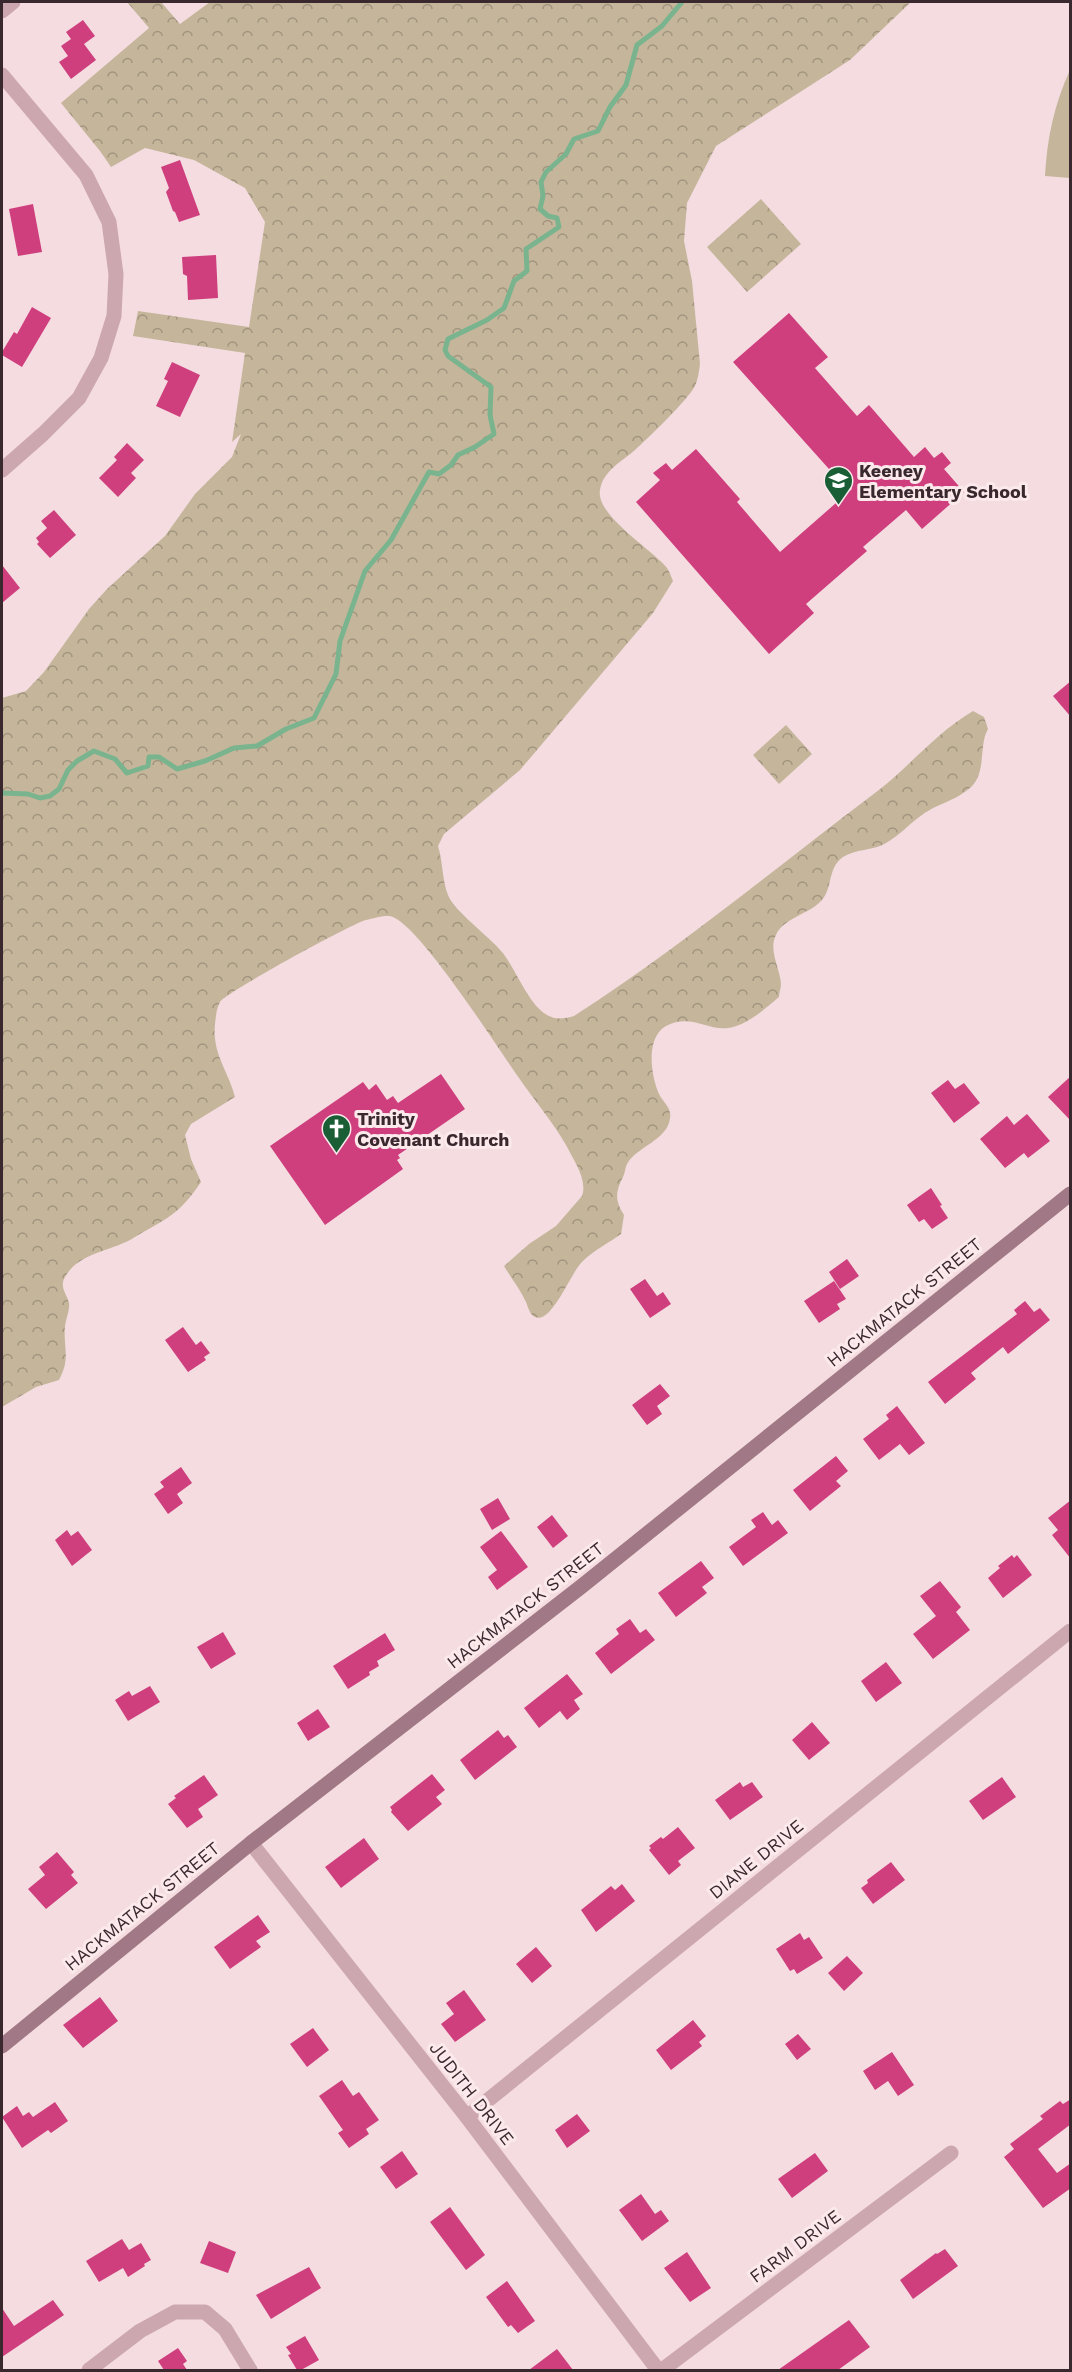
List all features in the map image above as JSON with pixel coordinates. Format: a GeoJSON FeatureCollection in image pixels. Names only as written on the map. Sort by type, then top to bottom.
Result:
{"type":"FeatureCollection","features":[{"type":"Feature","properties":{"kind":"street"},"geometry":{"type":"LineString","coordinates":[[2,11],[13,2]]}},
{"type":"Feature","properties":{"kind":"street"},"geometry":{"type":"LineString","coordinates":[[2,75],[86,175],[109,222],[116,274],[114,316],[101,358],[79,398],[43,435],[2,470]]}},
{"type":"Feature","properties":{"kind":"street","name":"HACKMATACK STREET"},"geometry":{"type":"LineString","coordinates":[[2,2046],[251,1843],[582,1586],[1071,1194]]}},
{"type":"Feature","properties":{"kind":"street","name":"DIANE DRIVE"},"geometry":{"type":"LineString","coordinates":[[467,2117],[1071,1631]]}},
{"type":"Feature","properties":{"kind":"street","name":"JUDITH DRIVE"},"geometry":{"type":"LineString","coordinates":[[251,1843],[467,2117],[660,2370]]}},
{"type":"Feature","properties":{"kind":"street","name":"FARM DRIVE"},"geometry":{"type":"LineString","coordinates":[[660,2370],[951,2153]]}},
{"type":"Feature","properties":{"kind":"street"},"geometry":{"type":"LineString","coordinates":[[89,2370],[140,2331],[175,2312],[205,2312],[225,2329],[250,2370]]}},
{"type":"Feature","properties":{"kind":"green space"},"geometry":{"type":"Polygon","coordinates":[[[127,2],[161,2],[180,24],[210,2],[911,2],[850,60],[716,146],[687,203],[684,241],[692,281],[700,364],[696,383],[691,393],[667,419],[609,472],[600,490],[601,500],[606,510],[626,532],[667,568],[673,581],[653,613],[520,770],[444,834],[438,846],[446,889],[464,916],[502,952],[528,995],[540,1010],[550,1017],[574,1016],[650,964],[884,786],[959,720],[973,711],[984,717],[988,729],[985,735],[980,772],[973,785],[922,815],[886,843],[843,857],[834,867],[824,898],[779,929],[773,947],[781,984],[779,997],[755,1016],[735,1027],[720,1028],[683,1021],[666,1026],[659,1032],[652,1048],[652,1068],[659,1094],[670,1111],[668,1126],[658,1138],[631,1158],[627,1164],[617,1192],[619,1205],[624,1215],[621,1234],[583,1261],[548,1313],[541,1317],[532,1315],[504,1266],[529,1244],[556,1226],[582,1196],[583,1183],[579,1170],[555,1128],[440,965],[406,926],[393,917],[380,917],[356,924],[315,945],[264,973],[220,1002],[215,1024],[216,1044],[235,1097],[191,1124],[185,1135],[191,1159],[201,1182],[186,1202],[164,1220],[126,1242],[88,1257],[71,1268],[63,1281],[69,1306],[65,1326],[66,1359],[63,1372],[59,1380],[36,1387],[2,1407],[2,698],[26,691],[44,672],[89,609],[107,589],[165,536],[195,494],[232,457],[241,434],[232,442],[245,353],[133,336],[138,311],[249,327],[265,222],[245,188],[194,160],[145,148],[111,167],[61,103],[149,28],[127,2]]]}},
{"type":"Feature","properties":{"kind":"green space"},"geometry":{"type":"Polygon","coordinates":[[[1070,70],[1070,178],[1045,176],[1052,122],[1070,70]]]}},
{"type":"Feature","properties":{"kind":"green space"},"geometry":{"type":"Polygon","coordinates":[[[761,199],[801,244],[747,292],[707,247],[761,199]]]}},
{"type":"Feature","properties":{"kind":"green space"},"geometry":{"type":"Polygon","coordinates":[[[786,725],[812,754],[779,784],[753,755],[786,725]]]}},
{"type":"Feature","properties":{"kind":"building"},"geometry":{"type":"Polygon","coordinates":[[[83,20],[95,36],[84,44],[96,60],[71,79],[59,62],[68,56],[61,46],[71,39],[66,32],[83,20]]]}},
{"type":"Feature","properties":{"kind":"building"},"geometry":{"type":"Polygon","coordinates":[[[180,160],[200,215],[179,222],[166,192],[169,188],[161,167],[180,160]]]}},
{"type":"Feature","properties":{"kind":"building"},"geometry":{"type":"Polygon","coordinates":[[[33,204],[42,252],[18,256],[9,209],[33,204]]]}},
{"type":"Feature","properties":{"kind":"building"},"geometry":{"type":"Polygon","coordinates":[[[216,255],[218,298],[188,300],[187,276],[183,274],[182,257],[216,255]]]}},
{"type":"Feature","properties":{"kind":"building"},"geometry":{"type":"Polygon","coordinates":[[[32,307],[51,318],[22,367],[2,355],[2,352],[14,332],[17,334],[32,307]]]}},
{"type":"Feature","properties":{"kind":"building"},"geometry":{"type":"Polygon","coordinates":[[[789,313],[828,357],[815,368],[857,416],[869,405],[914,457],[925,447],[934,458],[942,452],[951,463],[944,469],[964,492],[922,529],[906,510],[863,547],[867,551],[806,604],[814,613],[769,654],[636,502],[660,480],[653,473],[666,463],[672,470],[696,449],[740,499],[737,502],[780,552],[852,489],[832,467],[829,469],[733,362],[789,313]]]}},
{"type":"Feature","properties":{"kind":"building"},"geometry":{"type":"Polygon","coordinates":[[[172,362],[200,375],[180,417],[156,406],[168,381],[164,379],[172,362]]]}},
{"type":"Feature","properties":{"kind":"building"},"geometry":{"type":"Polygon","coordinates":[[[127,443],[144,460],[131,473],[136,478],[118,497],[99,478],[117,460],[114,457],[127,443]]]}},
{"type":"Feature","properties":{"kind":"building"},"geometry":{"type":"Polygon","coordinates":[[[54,510],[76,535],[50,558],[37,544],[39,542],[36,538],[47,528],[41,521],[54,510]]]}},
{"type":"Feature","properties":{"kind":"building"},"geometry":{"type":"Polygon","coordinates":[[[2,565],[20,588],[2,603],[2,565]]]}},
{"type":"Feature","properties":{"kind":"building"},"geometry":{"type":"Polygon","coordinates":[[[1071,681],[1071,717],[1053,696],[1071,681]]]}},
{"type":"Feature","properties":{"kind":"building","name":"Trinity Covenant Church"},"geometry":{"type":"Polygon","coordinates":[[[441,1074],[465,1109],[398,1155],[400,1158],[397,1160],[403,1169],[325,1225],[270,1146],[363,1082],[369,1090],[376,1084],[387,1100],[393,1096],[398,1103],[441,1074]]]}},
{"type":"Feature","properties":{"kind":"building"},"geometry":{"type":"Polygon","coordinates":[[[1071,1076],[1071,1121],[1048,1097],[1071,1076]]]}},
{"type":"Feature","properties":{"kind":"building"},"geometry":{"type":"Polygon","coordinates":[[[948,1080],[955,1089],[964,1083],[980,1103],[954,1123],[931,1093],[948,1080]]]}},
{"type":"Feature","properties":{"kind":"building"},"geometry":{"type":"Polygon","coordinates":[[[1027,1114],[1050,1141],[1028,1158],[1024,1153],[1005,1168],[980,1139],[1007,1116],[1014,1125],[1027,1114]]]}},
{"type":"Feature","properties":{"kind":"building"},"geometry":{"type":"Polygon","coordinates":[[[931,1188],[948,1218],[932,1229],[924,1219],[919,1222],[907,1205],[931,1188]]]}},
{"type":"Feature","properties":{"kind":"building"},"geometry":{"type":"Polygon","coordinates":[[[847,1259],[859,1276],[840,1289],[829,1272],[847,1259]]]}},
{"type":"Feature","properties":{"kind":"building"},"geometry":{"type":"Polygon","coordinates":[[[645,1279],[657,1296],[663,1292],[671,1304],[650,1318],[630,1289],[645,1279]]]}},
{"type":"Feature","properties":{"kind":"building"},"geometry":{"type":"Polygon","coordinates":[[[834,1281],[846,1299],[837,1304],[840,1309],[819,1323],[804,1301],[834,1281]]]}},
{"type":"Feature","properties":{"kind":"building"},"geometry":{"type":"Polygon","coordinates":[[[1025,1301],[1034,1312],[1040,1308],[1050,1320],[1008,1354],[1003,1347],[971,1373],[976,1379],[945,1404],[928,1382],[1017,1314],[1014,1310],[1025,1301]]]}},
{"type":"Feature","properties":{"kind":"building"},"geometry":{"type":"Polygon","coordinates":[[[183,1327],[196,1345],[201,1341],[210,1353],[204,1357],[206,1360],[188,1372],[165,1340],[183,1327]]]}},
{"type":"Feature","properties":{"kind":"building"},"geometry":{"type":"Polygon","coordinates":[[[660,1384],[670,1396],[657,1406],[662,1414],[647,1425],[632,1405],[660,1384]]]}},
{"type":"Feature","properties":{"kind":"building"},"geometry":{"type":"Polygon","coordinates":[[[897,1406],[925,1443],[909,1455],[900,1444],[879,1460],[863,1439],[889,1419],[886,1415],[897,1406]]]}},
{"type":"Feature","properties":{"kind":"building"},"geometry":{"type":"Polygon","coordinates":[[[836,1456],[848,1471],[836,1481],[841,1486],[810,1511],[793,1490],[836,1456]]]}},
{"type":"Feature","properties":{"kind":"building"},"geometry":{"type":"Polygon","coordinates":[[[181,1467],[192,1483],[177,1494],[183,1503],[168,1514],[154,1494],[164,1487],[160,1482],[181,1467]]]}},
{"type":"Feature","properties":{"kind":"building"},"geometry":{"type":"Polygon","coordinates":[[[498,1498],[510,1519],[492,1530],[480,1509],[498,1498]]]}},
{"type":"Feature","properties":{"kind":"building"},"geometry":{"type":"Polygon","coordinates":[[[1071,1500],[1071,1559],[1052,1535],[1058,1530],[1048,1518],[1071,1500]]]}},
{"type":"Feature","properties":{"kind":"building"},"geometry":{"type":"Polygon","coordinates":[[[763,1512],[772,1525],[778,1520],[788,1533],[743,1566],[729,1547],[756,1527],[751,1520],[763,1512]]]}},
{"type":"Feature","properties":{"kind":"building"},"geometry":{"type":"Polygon","coordinates":[[[552,1515],[568,1536],[553,1548],[537,1527],[552,1515]]]}},
{"type":"Feature","properties":{"kind":"building"},"geometry":{"type":"Polygon","coordinates":[[[67,1530],[71,1536],[78,1531],[92,1550],[72,1566],[55,1540],[67,1530]]]}},
{"type":"Feature","properties":{"kind":"building"},"geometry":{"type":"Polygon","coordinates":[[[501,1531],[528,1567],[497,1590],[488,1577],[497,1570],[480,1547],[501,1531]]]}},
{"type":"Feature","properties":{"kind":"building"},"geometry":{"type":"Polygon","coordinates":[[[1012,1555],[1014,1558],[1017,1555],[1032,1575],[1003,1598],[988,1578],[1012,1555]]]}},
{"type":"Feature","properties":{"kind":"building"},"geometry":{"type":"Polygon","coordinates":[[[701,1561],[714,1578],[702,1587],[707,1593],[676,1617],[658,1593],[701,1561]]]}},
{"type":"Feature","properties":{"kind":"building"},"geometry":{"type":"Polygon","coordinates":[[[940,1581],[961,1607],[956,1612],[970,1630],[933,1659],[913,1634],[936,1616],[920,1596],[940,1581]]]}},
{"type":"Feature","properties":{"kind":"building"},"geometry":{"type":"Polygon","coordinates":[[[630,1619],[640,1633],[646,1629],[655,1640],[611,1674],[595,1653],[619,1634],[616,1629],[630,1619]]]}},
{"type":"Feature","properties":{"kind":"building"},"geometry":{"type":"Polygon","coordinates":[[[223,1632],[236,1654],[211,1669],[197,1647],[223,1632]]]}},
{"type":"Feature","properties":{"kind":"building"},"geometry":{"type":"Polygon","coordinates":[[[385,1633],[395,1650],[377,1661],[379,1666],[369,1672],[370,1675],[348,1689],[333,1666],[385,1633]]]}},
{"type":"Feature","properties":{"kind":"building"},"geometry":{"type":"Polygon","coordinates":[[[886,1662],[902,1683],[876,1702],[861,1681],[886,1662]]]}},
{"type":"Feature","properties":{"kind":"building"},"geometry":{"type":"Polygon","coordinates":[[[567,1674],[583,1694],[574,1700],[580,1709],[567,1720],[560,1711],[539,1728],[524,1708],[567,1674]]]}},
{"type":"Feature","properties":{"kind":"building"},"geometry":{"type":"Polygon","coordinates":[[[150,1686],[160,1702],[128,1721],[115,1700],[129,1691],[132,1696],[150,1686]]]}},
{"type":"Feature","properties":{"kind":"building"},"geometry":{"type":"Polygon","coordinates":[[[318,1709],[330,1727],[308,1741],[297,1723],[318,1709]]]}},
{"type":"Feature","properties":{"kind":"building"},"geometry":{"type":"Polygon","coordinates":[[[812,1722],[830,1743],[809,1760],[792,1740],[812,1722]]]}},
{"type":"Feature","properties":{"kind":"building"},"geometry":{"type":"Polygon","coordinates":[[[498,1730],[504,1738],[508,1735],[517,1747],[475,1780],[460,1760],[498,1730]]]}},
{"type":"Feature","properties":{"kind":"building"},"geometry":{"type":"Polygon","coordinates":[[[432,1774],[445,1790],[436,1797],[442,1804],[408,1831],[391,1812],[390,1807],[432,1774]]]}},
{"type":"Feature","properties":{"kind":"building"},"geometry":{"type":"Polygon","coordinates":[[[204,1775],[218,1795],[198,1809],[203,1817],[187,1828],[168,1804],[176,1798],[174,1796],[204,1775]]]}},
{"type":"Feature","properties":{"kind":"building"},"geometry":{"type":"Polygon","coordinates":[[[1002,1777],[1016,1797],[983,1820],[969,1801],[1002,1777]]]}},
{"type":"Feature","properties":{"kind":"building"},"geometry":{"type":"Polygon","coordinates":[[[740,1782],[743,1787],[752,1782],[763,1797],[730,1820],[715,1800],[740,1782]]]}},
{"type":"Feature","properties":{"kind":"building"},"geometry":{"type":"Polygon","coordinates":[[[678,1827],[695,1848],[678,1861],[681,1865],[669,1875],[649,1850],[651,1848],[649,1846],[661,1837],[663,1839],[678,1827]]]}},
{"type":"Feature","properties":{"kind":"building"},"geometry":{"type":"Polygon","coordinates":[[[364,1838],[379,1859],[341,1888],[325,1867],[364,1838]]]}},
{"type":"Feature","properties":{"kind":"building"},"geometry":{"type":"Polygon","coordinates":[[[57,1852],[74,1872],[71,1875],[78,1883],[46,1909],[28,1889],[45,1875],[39,1867],[57,1852]]]}},
{"type":"Feature","properties":{"kind":"building"},"geometry":{"type":"Polygon","coordinates":[[[891,1862],[905,1880],[873,1904],[861,1888],[868,1883],[867,1880],[891,1862]]]}},
{"type":"Feature","properties":{"kind":"building"},"geometry":{"type":"Polygon","coordinates":[[[622,1884],[635,1901],[596,1932],[581,1910],[611,1886],[615,1890],[622,1884]]]}},
{"type":"Feature","properties":{"kind":"building"},"geometry":{"type":"Polygon","coordinates":[[[258,1915],[270,1932],[256,1941],[261,1947],[230,1969],[214,1947],[258,1915]]]}},
{"type":"Feature","properties":{"kind":"building"},"geometry":{"type":"Polygon","coordinates":[[[800,1933],[804,1940],[809,1937],[823,1958],[797,1974],[794,1969],[790,1971],[776,1949],[800,1933]]]}},
{"type":"Feature","properties":{"kind":"building"},"geometry":{"type":"Polygon","coordinates":[[[536,1947],[552,1966],[532,1983],[516,1964],[536,1947]]]}},
{"type":"Feature","properties":{"kind":"building"},"geometry":{"type":"Polygon","coordinates":[[[847,1956],[863,1973],[844,1991],[828,1973],[847,1956]]]}},
{"type":"Feature","properties":{"kind":"building"},"geometry":{"type":"Polygon","coordinates":[[[464,1990],[486,2020],[455,2042],[441,2024],[454,2014],[446,2003],[464,1990]]]}},
{"type":"Feature","properties":{"kind":"building"},"geometry":{"type":"Polygon","coordinates":[[[100,1997],[118,2021],[83,2048],[63,2025],[100,1997]]]}},
{"type":"Feature","properties":{"kind":"building"},"geometry":{"type":"Polygon","coordinates":[[[693,2020],[706,2036],[699,2042],[702,2046],[671,2070],[656,2050],[693,2020]]]}},
{"type":"Feature","properties":{"kind":"building"},"geometry":{"type":"Polygon","coordinates":[[[313,2028],[329,2050],[307,2067],[290,2044],[313,2028]]]}},
{"type":"Feature","properties":{"kind":"building"},"geometry":{"type":"Polygon","coordinates":[[[798,2034],[811,2049],[797,2060],[785,2044],[798,2034]]]}},
{"type":"Feature","properties":{"kind":"building"},"geometry":{"type":"Polygon","coordinates":[[[892,2052],[914,2085],[898,2096],[888,2081],[875,2090],[863,2071],[892,2052]]]}},
{"type":"Feature","properties":{"kind":"building"},"geometry":{"type":"Polygon","coordinates":[[[342,2080],[353,2096],[359,2092],[379,2120],[366,2129],[369,2134],[349,2148],[338,2133],[343,2130],[319,2096],[342,2080]]]}},
{"type":"Feature","properties":{"kind":"building"},"geometry":{"type":"Polygon","coordinates":[[[1071,2099],[1071,2124],[1038,2149],[1057,2173],[1071,2163],[1071,2188],[1043,2208],[1004,2157],[1014,2149],[1010,2144],[1043,2119],[1040,2116],[1060,2101],[1063,2104],[1071,2099]]]}},
{"type":"Feature","properties":{"kind":"building"},"geometry":{"type":"Polygon","coordinates":[[[55,2102],[68,2121],[51,2133],[48,2130],[22,2148],[2,2117],[17,2106],[23,2116],[29,2112],[33,2117],[55,2102]]]}},
{"type":"Feature","properties":{"kind":"building"},"geometry":{"type":"Polygon","coordinates":[[[577,2114],[590,2131],[567,2148],[555,2130],[577,2114]]]}},
{"type":"Feature","properties":{"kind":"building"},"geometry":{"type":"Polygon","coordinates":[[[402,2151],[418,2174],[396,2189],[380,2167],[402,2151]]]}},
{"type":"Feature","properties":{"kind":"building"},"geometry":{"type":"Polygon","coordinates":[[[815,2153],[828,2171],[792,2198],[778,2179],[815,2153]]]}},
{"type":"Feature","properties":{"kind":"building"},"geometry":{"type":"Polygon","coordinates":[[[641,2194],[655,2214],[661,2210],[669,2221],[642,2241],[619,2210],[641,2194]]]}},
{"type":"Feature","properties":{"kind":"building"},"geometry":{"type":"Polygon","coordinates":[[[450,2207],[485,2255],[466,2270],[430,2222],[450,2207]]]}},
{"type":"Feature","properties":{"kind":"building"},"geometry":{"type":"Polygon","coordinates":[[[122,2239],[129,2250],[141,2243],[151,2260],[128,2277],[123,2268],[99,2282],[86,2261],[122,2239]]]}},
{"type":"Feature","properties":{"kind":"building"},"geometry":{"type":"Polygon","coordinates":[[[209,2241],[236,2252],[228,2273],[200,2263],[209,2241]]]}},
{"type":"Feature","properties":{"kind":"building"},"geometry":{"type":"Polygon","coordinates":[[[945,2249],[958,2266],[913,2299],[900,2280],[936,2253],[945,2249]]]}},
{"type":"Feature","properties":{"kind":"building"},"geometry":{"type":"Polygon","coordinates":[[[687,2252],[711,2288],[690,2302],[664,2268],[687,2252]]]}},
{"type":"Feature","properties":{"kind":"building"},"geometry":{"type":"Polygon","coordinates":[[[309,2267],[321,2288],[271,2319],[256,2295],[309,2267]]]}},
{"type":"Feature","properties":{"kind":"building"},"geometry":{"type":"Polygon","coordinates":[[[507,2281],[535,2321],[518,2333],[511,2325],[508,2327],[486,2297],[507,2281]]]}},
{"type":"Feature","properties":{"kind":"building"},"geometry":{"type":"Polygon","coordinates":[[[53,2300],[64,2315],[2,2357],[2,2308],[14,2326],[53,2300]]]}},
{"type":"Feature","properties":{"kind":"building"},"geometry":{"type":"Polygon","coordinates":[[[849,2320],[870,2347],[838,2370],[778,2370],[849,2320]]]}},
{"type":"Feature","properties":{"kind":"building"},"geometry":{"type":"Polygon","coordinates":[[[305,2336],[319,2360],[297,2370],[286,2347],[305,2336]]]}},
{"type":"Feature","properties":{"kind":"building"},"geometry":{"type":"Polygon","coordinates":[[[178,2348],[187,2361],[183,2364],[187,2370],[164,2370],[158,2361],[178,2348]]]}},
{"type":"Feature","properties":{"kind":"building"},"geometry":{"type":"Polygon","coordinates":[[[557,2349],[573,2370],[529,2370],[557,2349]]]}},
{"type":"Feature","properties":{"kind":"waterway"},"geometry":{"type":"LineString","coordinates":[[2,793],[28,794],[40,798],[50,796],[59,789],[68,770],[77,761],[94,751],[115,759],[127,773],[148,766],[149,757],[159,757],[177,769],[205,761],[234,748],[257,746],[286,729],[314,718],[336,674],[340,641],[365,571],[391,540],[429,472],[439,474],[451,465],[458,455],[494,434],[490,415],[491,387],[448,356],[445,350],[448,339],[487,320],[504,308],[514,281],[527,271],[526,249],[559,227],[557,218],[548,216],[540,209],[543,196],[541,182],[546,172],[566,154],[574,139],[598,131],[610,107],[626,85],[637,45],[662,26],[682,2]]}},
{"type":"Feature","properties":{"kind":"place","name":"Keeney Elementary School"},"geometry":{"type":"Point","coordinates":[838,506]}},
{"type":"Feature","properties":{"kind":"place","name":"Trinity Covenant Church"},"geometry":{"type":"Point","coordinates":[336,1154]}}]}
